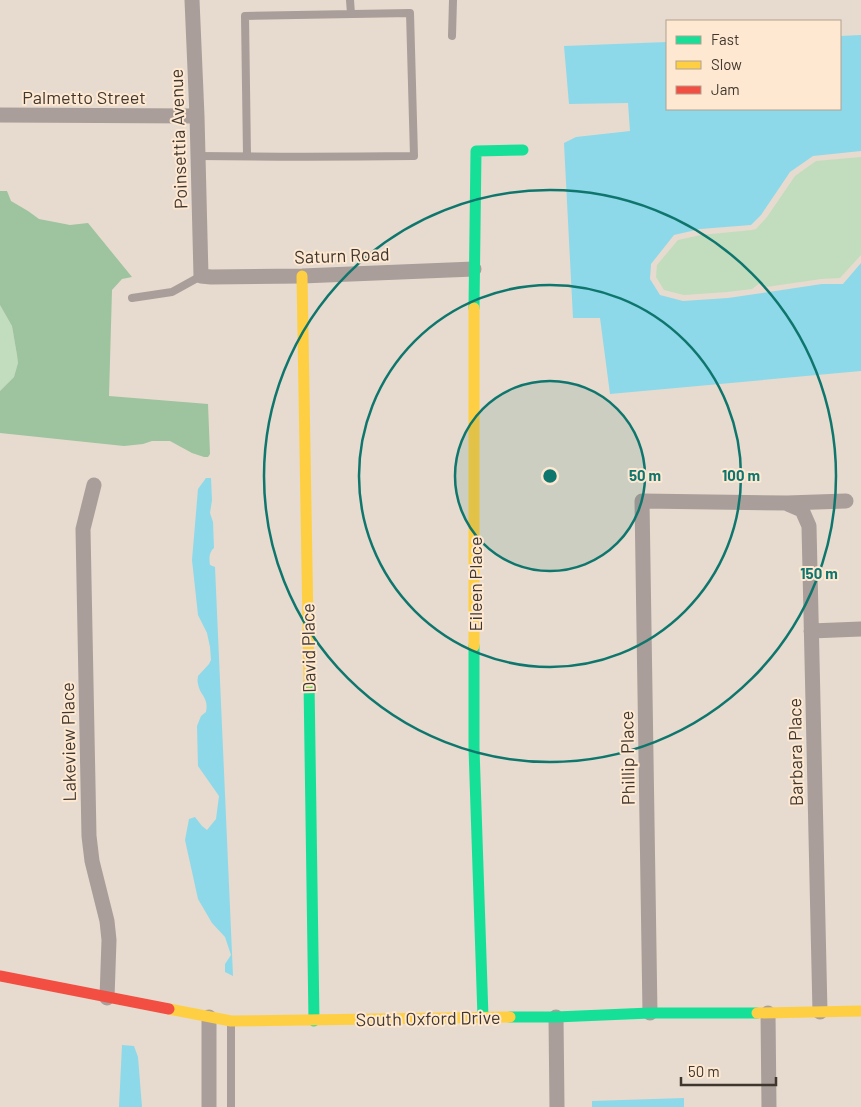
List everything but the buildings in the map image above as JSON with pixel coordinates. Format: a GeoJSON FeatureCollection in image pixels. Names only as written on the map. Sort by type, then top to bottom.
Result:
{"type":"FeatureCollection","features":[{"type":"Feature","properties":{"kind":"street","name":"Poinsettia Avenue"},"geometry":{"type":"LineString","coordinates":[[192,0],[198,156],[206,277]]}},
{"type":"Feature","properties":{"kind":"street","name":"Palmetto Street"},"geometry":{"type":"LineString","coordinates":[[0,115],[197,116]]}},
{"type":"Feature","properties":{"kind":"street","name":"Eileen Place"},"geometry":{"type":"LineString","coordinates":[[483,1017],[474,748],[474,269],[476,151],[522,150]]}},
{"type":"Feature","properties":{"kind":"street","name":"Saturn Road"},"geometry":{"type":"LineString","coordinates":[[206,277],[302,276],[474,269]]}},
{"type":"Feature","properties":{"kind":"street","name":"David Place"},"geometry":{"type":"LineString","coordinates":[[302,276],[314,1020]]}},
{"type":"Feature","properties":{"kind":"street","name":"Lakeview Place"},"geometry":{"type":"LineString","coordinates":[[94,485],[83,529],[89,826],[92,861],[107,921],[109,940],[107,998]]}},
{"type":"Feature","properties":{"kind":"street","name":"Phillip Place"},"geometry":{"type":"LineString","coordinates":[[650,1013],[642,501],[786,504]]}},
{"type":"Feature","properties":{"kind":"street"},"geometry":{"type":"LineString","coordinates":[[786,504],[846,501]]}},
{"type":"Feature","properties":{"kind":"street","name":"Barbara Place"},"geometry":{"type":"LineString","coordinates":[[786,504],[802,510],[809,526],[820,1012]]}},
{"type":"Feature","properties":{"kind":"street"},"geometry":{"type":"LineString","coordinates":[[811,630],[861,629]]}},
{"type":"Feature","properties":{"kind":"street","name":"South Oxford Drive"},"geometry":{"type":"LineString","coordinates":[[0,976],[231,1021],[861,1011]]}},
{"type":"Feature","properties":{"kind":"street"},"geometry":{"type":"LineString","coordinates":[[768,1013],[769,1107]]}},
{"type":"Feature","properties":{"kind":"street"},"geometry":{"type":"LineString","coordinates":[[209,1017],[209,1107]]}},
{"type":"Feature","properties":{"kind":"street"},"geometry":{"type":"LineString","coordinates":[[556,1017],[557,1107]]}},
{"type":"Feature","properties":{"kind":"lane"},"geometry":{"type":"LineString","coordinates":[[350,0],[351,14]]}},
{"type":"Feature","properties":{"kind":"lane"},"geometry":{"type":"LineString","coordinates":[[452,36],[453,0]]}},
{"type":"Feature","properties":{"kind":"lane"},"geometry":{"type":"LineString","coordinates":[[198,156],[248,156],[414,156],[410,13],[245,16],[248,156]]}},
{"type":"Feature","properties":{"kind":"lane"},"geometry":{"type":"LineString","coordinates":[[132,298],[172,292],[206,277]]}},
{"type":"Feature","properties":{"kind":"lane"},"geometry":{"type":"LineString","coordinates":[[231,1021],[231,1107]]}},
{"type":"Feature","properties":{"kind":"green space"},"geometry":{"type":"Polygon","coordinates":[[[861,157],[861,255],[840,278],[766,287],[760,283],[752,289],[684,295],[664,290],[656,277],[657,265],[678,240],[701,235],[756,229],[767,217],[795,176],[816,161],[861,157]]]}},
{"type":"Feature","properties":{"kind":"green space"},"geometry":{"type":"Polygon","coordinates":[[[0,191],[7,191],[11,201],[39,219],[70,225],[88,223],[132,277],[122,279],[112,290],[109,396],[208,404],[210,454],[208,457],[192,453],[170,441],[152,441],[124,446],[0,433],[0,391],[14,377],[18,363],[12,326],[0,305],[0,191]]]}},
{"type":"Feature","properties":{"kind":"green space"},"geometry":{"type":"Polygon","coordinates":[[[0,305],[12,326],[18,363],[14,377],[0,391],[0,305]]]}},
{"type":"Feature","properties":{"kind":"water"},"geometry":{"type":"Polygon","coordinates":[[[861,35],[861,151],[813,156],[790,172],[761,215],[751,225],[700,229],[674,235],[651,264],[650,279],[660,295],[683,301],[728,298],[822,284],[843,284],[861,263],[861,371],[610,394],[600,318],[573,318],[564,143],[576,137],[630,131],[628,103],[569,104],[564,46],[666,42],[666,110],[841,110],[841,36],[861,35]]]}},
{"type":"Feature","properties":{"kind":"water"},"geometry":{"type":"Polygon","coordinates":[[[206,478],[211,478],[212,500],[210,513],[213,522],[214,548],[210,554],[210,565],[215,567],[233,976],[225,972],[225,964],[231,955],[225,937],[212,923],[198,899],[185,840],[189,819],[195,817],[207,830],[216,819],[219,796],[198,766],[197,726],[207,707],[199,688],[198,676],[211,660],[207,633],[198,615],[192,560],[198,489],[206,478]]]}},
{"type":"Feature","properties":{"kind":"water"},"geometry":{"type":"Polygon","coordinates":[[[122,1045],[134,1046],[138,1057],[142,1107],[119,1107],[122,1045]]]}},
{"type":"Feature","properties":{"kind":"water"},"geometry":{"type":"Polygon","coordinates":[[[684,1098],[684,1107],[592,1107],[592,1101],[684,1098]]]}},
{"type":"Feature","properties":{"kind":"traffic: fast"},"geometry":{"type":"LineString","coordinates":[[474,308],[476,151],[523,150]]}},
{"type":"Feature","properties":{"kind":"traffic: fast"},"geometry":{"type":"LineString","coordinates":[[474,646],[474,748],[483,1017]]}},
{"type":"Feature","properties":{"kind":"traffic: fast"},"geometry":{"type":"LineString","coordinates":[[309,682],[314,1021]]}},
{"type":"Feature","properties":{"kind":"traffic: fast"},"geometry":{"type":"LineString","coordinates":[[510,1017],[650,1013],[757,1013]]}},
{"type":"Feature","properties":{"kind":"traffic: slow"},"geometry":{"type":"LineString","coordinates":[[302,276],[309,682]]}},
{"type":"Feature","properties":{"kind":"traffic: slow"},"geometry":{"type":"LineString","coordinates":[[474,308],[474,646]]}},
{"type":"Feature","properties":{"kind":"traffic: slow"},"geometry":{"type":"LineString","coordinates":[[169,1009],[231,1021],[510,1017]]}},
{"type":"Feature","properties":{"kind":"traffic: slow"},"geometry":{"type":"LineString","coordinates":[[757,1013],[861,1011]]}},
{"type":"Feature","properties":{"kind":"traffic: jam"},"geometry":{"type":"LineString","coordinates":[[0,976],[169,1009]]}}]}
